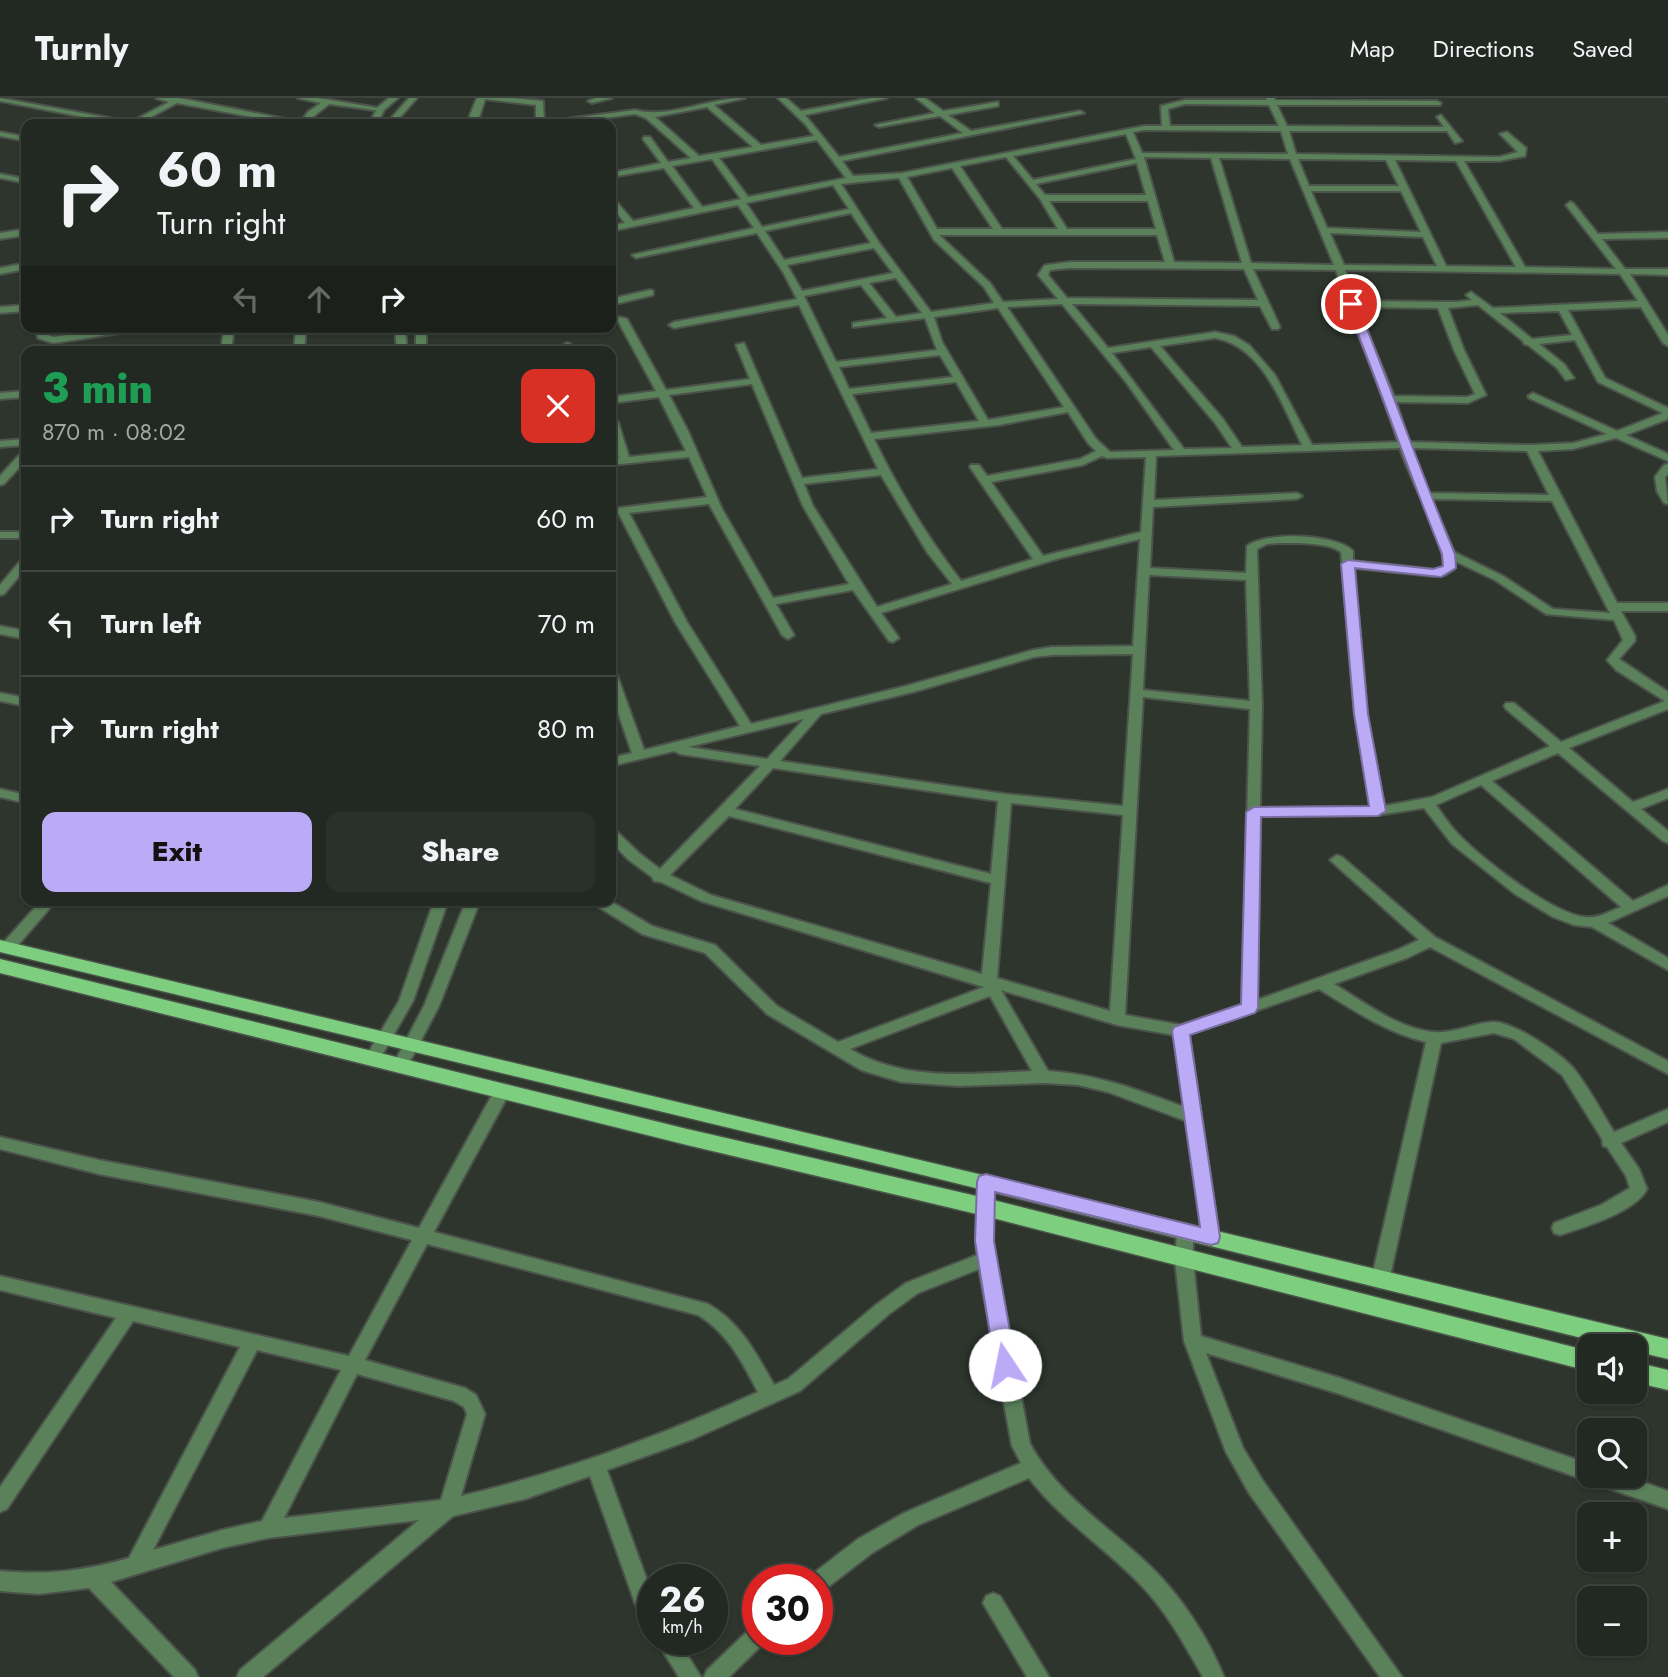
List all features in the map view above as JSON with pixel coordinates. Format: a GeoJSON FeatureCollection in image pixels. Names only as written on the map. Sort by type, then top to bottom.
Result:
{"type":"FeatureCollection","features":[{"type":"Feature","properties":{"kind":"main road"},"geometry":{"type":"LineString","coordinates":[[2,953],[378,1049],[413,1046],[986,1182],[1380,1281],[1668,1349]]}},
{"type":"Feature","properties":{"kind":"main road"},"geometry":{"type":"LineString","coordinates":[[378,1049],[401,1065],[985,1207],[1184,1260],[1577,1358]]}},
{"type":"Feature","properties":{"kind":"main road"},"geometry":{"type":"LineString","coordinates":[[1647,1375],[1668,1380]]}},
{"type":"Feature","properties":{"kind":"street"},"geometry":{"type":"LineString","coordinates":[[160,98],[276,119]]}},
{"type":"Feature","properties":{"kind":"street"},"geometry":{"type":"LineString","coordinates":[[302,98],[381,108]]}},
{"type":"Feature","properties":{"kind":"street"},"geometry":{"type":"LineString","coordinates":[[376,119],[381,108],[394,98]]}},
{"type":"Feature","properties":{"kind":"street"},"geometry":{"type":"LineString","coordinates":[[394,119],[413,98]]}},
{"type":"Feature","properties":{"kind":"street"},"geometry":{"type":"LineString","coordinates":[[474,119],[481,98]]}},
{"type":"Feature","properties":{"kind":"street"},"geometry":{"type":"LineString","coordinates":[[488,98],[540,103],[542,119]]}},
{"type":"Feature","properties":{"kind":"street"},"geometry":{"type":"LineString","coordinates":[[592,101],[608,98]]}},
{"type":"Feature","properties":{"kind":"street"},"geometry":{"type":"LineString","coordinates":[[649,116],[741,98]]}},
{"type":"Feature","properties":{"kind":"street"},"geometry":{"type":"LineString","coordinates":[[782,98],[819,137],[851,178]]}},
{"type":"Feature","properties":{"kind":"street"},"geometry":{"type":"LineString","coordinates":[[799,114],[883,98]]}},
{"type":"Feature","properties":{"kind":"street"},"geometry":{"type":"LineString","coordinates":[[920,98],[970,134]]}},
{"type":"Feature","properties":{"kind":"street"},"geometry":{"type":"LineString","coordinates":[[0,99],[106,119]]}},
{"type":"Feature","properties":{"kind":"street"},"geometry":{"type":"LineString","coordinates":[[142,119],[179,100]]}},
{"type":"Feature","properties":{"kind":"street"},"geometry":{"type":"LineString","coordinates":[[1271,100],[1340,267],[1351,304],[1390,399],[1423,496],[1448,554],[1450,568],[1441,573],[1348,564]]}},
{"type":"Feature","properties":{"kind":"street"},"geometry":{"type":"LineString","coordinates":[[1166,127],[1164,108],[1174,103],[1344,100],[1437,103]]}},
{"type":"Feature","properties":{"kind":"street"},"geometry":{"type":"LineString","coordinates":[[306,119],[326,103]]}},
{"type":"Feature","properties":{"kind":"street"},"geometry":{"type":"LineString","coordinates":[[708,104],[760,148]]}},
{"type":"Feature","properties":{"kind":"street"},"geometry":{"type":"LineString","coordinates":[[879,125],[995,104]]}},
{"type":"Feature","properties":{"kind":"street"},"geometry":{"type":"LineString","coordinates":[[591,119],[635,112],[649,116],[697,159]]}},
{"type":"Feature","properties":{"kind":"street"},"geometry":{"type":"LineString","coordinates":[[837,160],[1080,113]]}},
{"type":"Feature","properties":{"kind":"street"},"geometry":{"type":"LineString","coordinates":[[1441,117],[1458,141]]}},
{"type":"Feature","properties":{"kind":"street"},"geometry":{"type":"LineString","coordinates":[[616,227],[851,178],[902,175],[956,167],[1166,127],[1450,129]]}},
{"type":"Feature","properties":{"kind":"street"},"geometry":{"type":"LineString","coordinates":[[1129,132],[1140,157],[1170,265]]}},
{"type":"Feature","properties":{"kind":"street"},"geometry":{"type":"LineString","coordinates":[[0,134],[21,138]]}},
{"type":"Feature","properties":{"kind":"street"},"geometry":{"type":"LineString","coordinates":[[1030,183],[1140,157],[1214,155],[1499,159],[1522,153],[1504,134]]}},
{"type":"Feature","properties":{"kind":"street"},"geometry":{"type":"LineString","coordinates":[[616,174],[819,137]]}},
{"type":"Feature","properties":{"kind":"street"},"geometry":{"type":"LineString","coordinates":[[647,139],[699,209]]}},
{"type":"Feature","properties":{"kind":"street"},"geometry":{"type":"LineString","coordinates":[[1214,155],[1248,267],[1275,327]]}},
{"type":"Feature","properties":{"kind":"street"},"geometry":{"type":"LineString","coordinates":[[714,156],[801,298],[884,471],[933,552],[959,585]]}},
{"type":"Feature","properties":{"kind":"street"},"geometry":{"type":"LineString","coordinates":[[1009,156],[1043,198],[1065,233]]}},
{"type":"Feature","properties":{"kind":"street"},"geometry":{"type":"LineString","coordinates":[[1389,157],[1443,269]]}},
{"type":"Feature","properties":{"kind":"street"},"geometry":{"type":"LineString","coordinates":[[1458,158],[1523,271]]}},
{"type":"Feature","properties":{"kind":"street"},"geometry":{"type":"LineString","coordinates":[[956,167],[1000,233]]}},
{"type":"Feature","properties":{"kind":"street"},"geometry":{"type":"LineString","coordinates":[[902,175],[933,232],[987,285],[1070,409],[1102,452],[1114,456],[1404,444],[1531,448],[1590,443],[1668,413]]}},
{"type":"Feature","properties":{"kind":"street"},"geometry":{"type":"LineString","coordinates":[[0,176],[21,180]]}},
{"type":"Feature","properties":{"kind":"street"},"geometry":{"type":"LineString","coordinates":[[835,181],[876,245],[929,316],[943,352],[985,423]]}},
{"type":"Feature","properties":{"kind":"street"},"geometry":{"type":"LineString","coordinates":[[1306,188],[1404,189]]}},
{"type":"Feature","properties":{"kind":"street"},"geometry":{"type":"LineString","coordinates":[[1043,198],[1151,198]]}},
{"type":"Feature","properties":{"kind":"street"},"geometry":{"type":"LineString","coordinates":[[1570,205],[1624,272],[1668,343]]}},
{"type":"Feature","properties":{"kind":"street"},"geometry":{"type":"LineString","coordinates":[[616,206],[631,223]]}},
{"type":"Feature","properties":{"kind":"street"},"geometry":{"type":"LineString","coordinates":[[636,255],[855,210]]}},
{"type":"Feature","properties":{"kind":"street"},"geometry":{"type":"LineString","coordinates":[[1324,230],[1426,235]]}},
{"type":"Feature","properties":{"kind":"street"},"geometry":{"type":"LineString","coordinates":[[933,232],[1160,232]]}},
{"type":"Feature","properties":{"kind":"street"},"geometry":{"type":"LineString","coordinates":[[0,236],[21,233]]}},
{"type":"Feature","properties":{"kind":"street"},"geometry":{"type":"LineString","coordinates":[[1596,237],[1668,235]]}},
{"type":"Feature","properties":{"kind":"street"},"geometry":{"type":"LineString","coordinates":[[782,263],[876,245]]}},
{"type":"Feature","properties":{"kind":"street"},"geometry":{"type":"LineString","coordinates":[[1181,452],[1106,351],[1043,275],[1046,268],[1170,265],[1668,272]]}},
{"type":"Feature","properties":{"kind":"street"},"geometry":{"type":"LineString","coordinates":[[0,271],[21,267]]}},
{"type":"Feature","properties":{"kind":"street"},"geometry":{"type":"LineString","coordinates":[[674,324],[899,275]]}},
{"type":"Feature","properties":{"kind":"street"},"geometry":{"type":"LineString","coordinates":[[863,282],[894,320]]}},
{"type":"Feature","properties":{"kind":"street"},"geometry":{"type":"LineString","coordinates":[[616,301],[650,293]]}},
{"type":"Feature","properties":{"kind":"street"},"geometry":{"type":"LineString","coordinates":[[1351,304],[1442,305],[1475,298],[1527,342],[1561,366],[1569,378]]}},
{"type":"Feature","properties":{"kind":"street"},"geometry":{"type":"LineString","coordinates":[[856,325],[1000,305],[1065,301],[1263,303]]}},
{"type":"Feature","properties":{"kind":"street"},"geometry":{"type":"LineString","coordinates":[[1490,311],[1644,304]]}},
{"type":"Feature","properties":{"kind":"street"},"geometry":{"type":"LineString","coordinates":[[1390,399],[1468,400],[1481,395],[1459,350],[1442,305]]}},
{"type":"Feature","properties":{"kind":"street"},"geometry":{"type":"LineString","coordinates":[[1562,307],[1601,380],[1668,413]]}},
{"type":"Feature","properties":{"kind":"street"},"geometry":{"type":"LineString","coordinates":[[0,310],[21,308]]}},
{"type":"Feature","properties":{"kind":"street"},"geometry":{"type":"LineString","coordinates":[[622,319],[664,392],[713,500],[788,635]]}},
{"type":"Feature","properties":{"kind":"street"},"geometry":{"type":"LineString","coordinates":[[40,333],[46,340],[89,333]]}},
{"type":"Feature","properties":{"kind":"street"},"geometry":{"type":"LineString","coordinates":[[1106,351],[1215,335],[1236,339],[1247,346],[1273,381],[1308,447]]}},
{"type":"Feature","properties":{"kind":"street"},"geometry":{"type":"LineString","coordinates":[[1527,342],[1577,337]]}},
{"type":"Feature","properties":{"kind":"street"},"geometry":{"type":"LineString","coordinates":[[1153,344],[1219,421],[1238,449]]}},
{"type":"Feature","properties":{"kind":"street"},"geometry":{"type":"LineString","coordinates":[[741,345],[808,506],[856,586],[893,638]]}},
{"type":"Feature","properties":{"kind":"street"},"geometry":{"type":"LineString","coordinates":[[835,365],[943,352]]}},
{"type":"Feature","properties":{"kind":"street"},"geometry":{"type":"LineString","coordinates":[[847,392],[959,379]]}},
{"type":"Feature","properties":{"kind":"street"},"geometry":{"type":"LineString","coordinates":[[616,399],[756,381]]}},
{"type":"Feature","properties":{"kind":"street"},"geometry":{"type":"LineString","coordinates":[[0,396],[21,394]]}},
{"type":"Feature","properties":{"kind":"street"},"geometry":{"type":"LineString","coordinates":[[1533,396],[1668,458]]}},
{"type":"Feature","properties":{"kind":"street"},"geometry":{"type":"LineString","coordinates":[[866,437],[985,423],[1070,409]]}},
{"type":"Feature","properties":{"kind":"street"},"geometry":{"type":"LineString","coordinates":[[616,432],[625,460]]}},
{"type":"Feature","properties":{"kind":"street"},"geometry":{"type":"LineString","coordinates":[[0,444],[21,442]]}},
{"type":"Feature","properties":{"kind":"street"},"geometry":{"type":"LineString","coordinates":[[1531,448],[1629,636],[1629,641],[1613,660],[1668,698]]}},
{"type":"Feature","properties":{"kind":"street"},"geometry":{"type":"LineString","coordinates":[[983,480],[1083,462],[1102,452]]}},
{"type":"Feature","properties":{"kind":"street"},"geometry":{"type":"LineString","coordinates":[[616,461],[693,453]]}},
{"type":"Feature","properties":{"kind":"street"},"geometry":{"type":"LineString","coordinates":[[1117,1019],[1137,693],[1137,650],[1151,453]]}},
{"type":"Feature","properties":{"kind":"street"},"geometry":{"type":"LineString","coordinates":[[0,482],[21,459]]}},
{"type":"Feature","properties":{"kind":"street"},"geometry":{"type":"LineString","coordinates":[[975,467],[1040,560]]}},
{"type":"Feature","properties":{"kind":"street"},"geometry":{"type":"LineString","coordinates":[[1668,467],[1660,477],[1662,491],[1668,501]]}},
{"type":"Feature","properties":{"kind":"street"},"geometry":{"type":"LineString","coordinates":[[797,482],[884,471]]}},
{"type":"Feature","properties":{"kind":"street"},"geometry":{"type":"LineString","coordinates":[[1149,504],[1297,496]]}},
{"type":"Feature","properties":{"kind":"street"},"geometry":{"type":"LineString","coordinates":[[1423,496],[1556,498]]}},
{"type":"Feature","properties":{"kind":"street"},"geometry":{"type":"LineString","coordinates":[[713,500],[616,511],[748,729]]}},
{"type":"Feature","properties":{"kind":"street"},"geometry":{"type":"LineString","coordinates":[[873,612],[1040,560],[1146,534]]}},
{"type":"Feature","properties":{"kind":"street"},"geometry":{"type":"LineString","coordinates":[[0,535],[21,536]]}},
{"type":"Feature","properties":{"kind":"street"},"geometry":{"type":"LineString","coordinates":[[1249,1008],[1256,706],[1250,577],[1251,548],[1255,543],[1267,538],[1340,546],[1347,551],[1361,714],[1378,811]]}},
{"type":"Feature","properties":{"kind":"street"},"geometry":{"type":"LineString","coordinates":[[1448,554],[1523,592],[1550,612],[1616,612],[1668,607]]}},
{"type":"Feature","properties":{"kind":"street"},"geometry":{"type":"LineString","coordinates":[[0,592],[21,568]]}},
{"type":"Feature","properties":{"kind":"street"},"geometry":{"type":"LineString","coordinates":[[1143,571],[1250,577]]}},
{"type":"Feature","properties":{"kind":"street"},"geometry":{"type":"LineString","coordinates":[[769,602],[856,586]]}},
{"type":"Feature","properties":{"kind":"street"},"geometry":{"type":"LineString","coordinates":[[0,630],[21,634]]}},
{"type":"Feature","properties":{"kind":"street"},"geometry":{"type":"LineString","coordinates":[[616,761],[817,712],[1033,654],[1052,651],[1137,650]]}},
{"type":"Feature","properties":{"kind":"street"},"geometry":{"type":"LineString","coordinates":[[616,689],[639,755]]}},
{"type":"Feature","properties":{"kind":"street"},"geometry":{"type":"LineString","coordinates":[[1137,693],[1256,706]]}},
{"type":"Feature","properties":{"kind":"street"},"geometry":{"type":"LineString","coordinates":[[0,697],[21,701]]}},
{"type":"Feature","properties":{"kind":"street"},"geometry":{"type":"LineString","coordinates":[[1254,812],[1378,811],[1427,803],[1668,705]]}},
{"type":"Feature","properties":{"kind":"street"},"geometry":{"type":"LineString","coordinates":[[1510,706],[1668,838]]}},
{"type":"Feature","properties":{"kind":"street"},"geometry":{"type":"LineString","coordinates":[[659,878],[726,811],[817,712]]}},
{"type":"Feature","properties":{"kind":"street"},"geometry":{"type":"LineString","coordinates":[[672,749],[1005,797],[1130,811]]}},
{"type":"Feature","properties":{"kind":"street"},"geometry":{"type":"LineString","coordinates":[[1482,780],[1630,907]]}},
{"type":"Feature","properties":{"kind":"street"},"geometry":{"type":"LineString","coordinates":[[0,793],[21,798]]}},
{"type":"Feature","properties":{"kind":"street"},"geometry":{"type":"LineString","coordinates":[[1633,807],[1668,793]]}},
{"type":"Feature","properties":{"kind":"street"},"geometry":{"type":"LineString","coordinates":[[1005,797],[991,986],[1043,1077]]}},
{"type":"Feature","properties":{"kind":"street"},"geometry":{"type":"LineString","coordinates":[[1427,803],[1455,839],[1502,877],[1578,921],[1594,922],[1668,890]]}},
{"type":"Feature","properties":{"kind":"street"},"geometry":{"type":"LineString","coordinates":[[726,811],[998,880]]}},
{"type":"Feature","properties":{"kind":"street"},"geometry":{"type":"LineString","coordinates":[[616,840],[631,856],[659,878],[706,898],[991,986],[1117,1019],[1181,1031],[1402,954],[1430,941]]}},
{"type":"Feature","properties":{"kind":"street"},"geometry":{"type":"LineString","coordinates":[[1337,860],[1430,941],[1668,1068]]}},
{"type":"Feature","properties":{"kind":"street"},"geometry":{"type":"LineString","coordinates":[[2,953],[44,906]]}},
{"type":"Feature","properties":{"kind":"street"},"geometry":{"type":"LineString","coordinates":[[378,1049],[406,1001],[439,906]]}},
{"type":"Feature","properties":{"kind":"street"},"geometry":{"type":"LineString","coordinates":[[401,1065],[413,1046],[471,906]]}},
{"type":"Feature","properties":{"kind":"street"},"geometry":{"type":"LineString","coordinates":[[606,906],[647,930],[710,949],[772,1010],[866,1066],[901,1076],[958,1080],[1043,1077],[1078,1079],[1110,1086],[1194,1117]]}},
{"type":"Feature","properties":{"kind":"street"},"geometry":{"type":"LineString","coordinates":[[1594,922],[1668,965]]}},
{"type":"Feature","properties":{"kind":"street"},"geometry":{"type":"LineString","coordinates":[[1321,983],[1373,1016],[1412,1033],[1434,1038],[1453,1037],[1486,1027],[1519,1035],[1567,1071],[1609,1141],[1638,1182],[1636,1193],[1607,1210],[1560,1228]]}},
{"type":"Feature","properties":{"kind":"street"},"geometry":{"type":"LineString","coordinates":[[835,1049],[991,986]]}},
{"type":"Feature","properties":{"kind":"street"},"geometry":{"type":"LineString","coordinates":[[1181,1031],[1211,1237]]}},
{"type":"Feature","properties":{"kind":"street"},"geometry":{"type":"LineString","coordinates":[[1380,1281],[1434,1038]]}},
{"type":"Feature","properties":{"kind":"street"},"geometry":{"type":"LineString","coordinates":[[268,1529],[353,1365],[503,1090]]}},
{"type":"Feature","properties":{"kind":"street"},"geometry":{"type":"LineString","coordinates":[[1609,1141],[1668,1115]]}},
{"type":"Feature","properties":{"kind":"street"},"geometry":{"type":"LineString","coordinates":[[0,1143],[99,1167],[320,1209],[702,1309],[720,1317],[733,1330],[770,1396]]}},
{"type":"Feature","properties":{"kind":"street"},"geometry":{"type":"LineString","coordinates":[[986,1182],[987,1259],[1021,1447],[1031,1468],[1056,1498],[1146,1575],[1172,1606],[1214,1677]]}},
{"type":"Feature","properties":{"kind":"street"},"geometry":{"type":"LineString","coordinates":[[1185,1233],[1184,1260],[1193,1341],[1235,1452],[1256,1488],[1392,1677]]}},
{"type":"Feature","properties":{"kind":"street"},"geometry":{"type":"LineString","coordinates":[[0,1581],[38,1584],[93,1578],[222,1539],[268,1529],[448,1508],[525,1490],[686,1433],[794,1385],[883,1309],[912,1289],[987,1259]]}},
{"type":"Feature","properties":{"kind":"street"},"geometry":{"type":"LineString","coordinates":[[0,1283],[353,1365],[458,1394],[470,1401],[476,1414],[448,1508],[247,1677]]}},
{"type":"Feature","properties":{"kind":"street"},"geometry":{"type":"LineString","coordinates":[[0,1503],[129,1313]]}},
{"type":"Feature","properties":{"kind":"street"},"geometry":{"type":"LineString","coordinates":[[1193,1341],[1340,1385],[1577,1468]]}},
{"type":"Feature","properties":{"kind":"street"},"geometry":{"type":"LineString","coordinates":[[136,1564],[252,1342]]}},
{"type":"Feature","properties":{"kind":"street"},"geometry":{"type":"LineString","coordinates":[[596,1465],[637,1581]]}},
{"type":"Feature","properties":{"kind":"street"},"geometry":{"type":"LineString","coordinates":[[833,1570],[864,1546],[911,1519],[1031,1468]]}},
{"type":"Feature","properties":{"kind":"street"},"geometry":{"type":"LineString","coordinates":[[1634,1488],[1668,1500]]}},
{"type":"Feature","properties":{"kind":"street"},"geometry":{"type":"LineString","coordinates":[[93,1578],[188,1677]]}},
{"type":"Feature","properties":{"kind":"street"},"geometry":{"type":"LineString","coordinates":[[993,1603],[1039,1677]]}},
{"type":"Feature","properties":{"kind":"street"},"geometry":{"type":"LineString","coordinates":[[714,1677],[742,1650]]}},
{"type":"Feature","properties":{"kind":"street"},"geometry":{"type":"LineString","coordinates":[[676,1655],[691,1677]]}},
{"type":"Feature","properties":{"kind":"route"},"geometry":{"type":"LineString","coordinates":[[1005,1365],[984,1241],[986,1182],[1185,1233],[1211,1237],[1181,1031],[1249,1008],[1254,812],[1378,811],[1361,714],[1348,564],[1433,573],[1441,573],[1450,568],[1448,554],[1408,457],[1390,399],[1351,304]]}}]}
